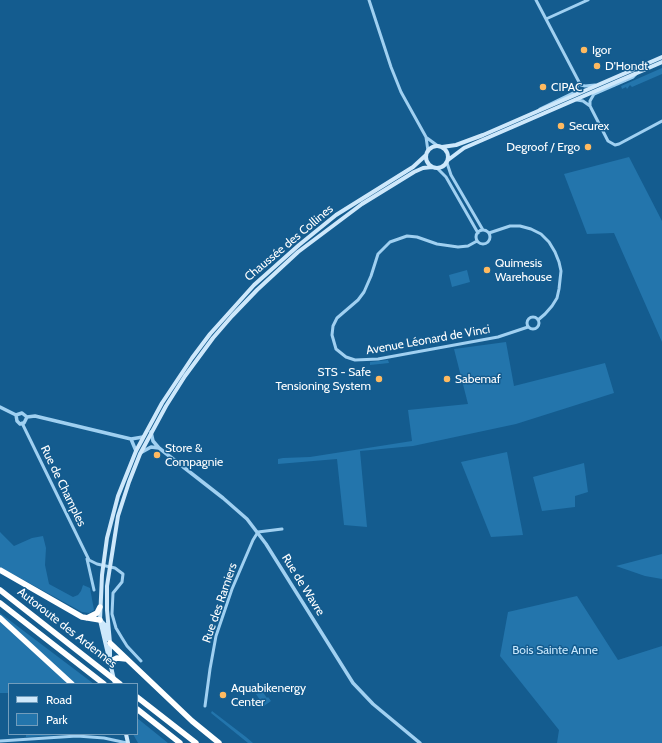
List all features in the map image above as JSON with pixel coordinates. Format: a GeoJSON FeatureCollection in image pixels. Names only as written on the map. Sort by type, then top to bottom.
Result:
{"type":"FeatureCollection","features":[{"type":"Feature","properties":{"kind":"highway"},"geometry":{"type":"LineString","coordinates":[[0,570],[87,618],[100,620]]}},
{"type":"Feature","properties":{"kind":"highway","name":"Autoroute des Ardennes"},"geometry":{"type":"LineString","coordinates":[[0,590],[119,683]]}},
{"type":"Feature","properties":{"kind":"highway","name":"Autoroute des Ardennes"},"geometry":{"type":"LineString","coordinates":[[0,603],[103,683]]}},
{"type":"Feature","properties":{"kind":"highway"},"geometry":{"type":"LineString","coordinates":[[87,618],[97,613],[100,607]]}},
{"type":"Feature","properties":{"kind":"highway"},"geometry":{"type":"LineString","coordinates":[[0,618],[71,683]]}},
{"type":"Feature","properties":{"kind":"highway"},"geometry":{"type":"LineString","coordinates":[[110,643],[192,720],[219,743]]}},
{"type":"Feature","properties":{"kind":"highway"},"geometry":{"type":"LineString","coordinates":[[111,661],[117,658],[127,660]]}},
{"type":"Feature","properties":{"kind":"highway"},"geometry":{"type":"LineString","coordinates":[[138,698],[196,743]]}},
{"type":"Feature","properties":{"kind":"highway"},"geometry":{"type":"LineString","coordinates":[[138,710],[180,743]]}},
{"type":"Feature","properties":{"kind":"main road"},"geometry":{"type":"LineString","coordinates":[[662,58],[534,114],[464,142],[431,148],[427,153],[427,162],[432,167],[443,167],[464,148],[662,62]]}},
{"type":"Feature","properties":{"kind":"main road"},"geometry":{"type":"LineString","coordinates":[[440,146],[447,151],[447,162]]}},
{"type":"Feature","properties":{"kind":"main road","name":"Chaussée des Collines"},"geometry":{"type":"LineString","coordinates":[[100,620],[103,566],[107,538],[122,485],[142,437],[176,380],[210,334],[254,285],[298,245],[336,215],[412,167],[427,153]]}},
{"type":"Feature","properties":{"kind":"main road","name":"Chaussée des Collines"},"geometry":{"type":"LineString","coordinates":[[140,454],[151,432],[185,376],[213,338],[257,290],[298,252],[337,221],[414,172],[423,168],[432,167]]}},
{"type":"Feature","properties":{"kind":"main road"},"geometry":{"type":"LineString","coordinates":[[108,652],[110,643],[106,599],[109,567],[118,516],[140,454]]}},
{"type":"Feature","properties":{"kind":"main road"},"geometry":{"type":"LineString","coordinates":[[100,620],[105,625],[108,652],[115,683]]}},
{"type":"Feature","properties":{"kind":"street"},"geometry":{"type":"LineString","coordinates":[[369,0],[391,67],[401,92],[426,137],[427,153]]}},
{"type":"Feature","properties":{"kind":"street"},"geometry":{"type":"LineString","coordinates":[[536,0],[581,85],[585,86],[600,84]]}},
{"type":"Feature","properties":{"kind":"street"},"geometry":{"type":"LineString","coordinates":[[546,19],[588,0]]}},
{"type":"Feature","properties":{"kind":"street"},"geometry":{"type":"LineString","coordinates":[[590,106],[590,101],[594,94],[633,77],[639,72]]}},
{"type":"Feature","properties":{"kind":"street"},"geometry":{"type":"LineString","coordinates":[[534,114],[542,107],[575,92],[579,82]]}},
{"type":"Feature","properties":{"kind":"street"},"geometry":{"type":"LineString","coordinates":[[577,100],[587,103],[590,106],[608,141],[615,145],[620,144],[662,121]]}},
{"type":"Feature","properties":{"kind":"street"},"geometry":{"type":"LineString","coordinates":[[426,137],[440,146]]}},
{"type":"Feature","properties":{"kind":"street"},"geometry":{"type":"LineString","coordinates":[[447,162],[450,175],[482,230],[489,233]]}},
{"type":"Feature","properties":{"kind":"street"},"geometry":{"type":"LineString","coordinates":[[437,168],[446,177],[478,232]]}},
{"type":"Feature","properties":{"kind":"street","name":"Avenue Léonard de Vinci"},"geometry":{"type":"LineString","coordinates":[[510,226],[520,226],[541,234],[549,242],[555,252],[561,271],[559,289],[557,298],[552,306],[538,320],[539,323],[537,328],[532,329],[528,327],[498,337],[391,357],[372,359],[350,359],[336,349],[332,335],[333,326],[337,318],[358,300],[364,292],[378,254],[390,242],[399,238],[412,236],[437,244],[458,248],[468,246],[477,241],[481,244],[486,243],[490,239],[489,233],[510,226]]}},
{"type":"Feature","properties":{"kind":"street"},"geometry":{"type":"LineString","coordinates":[[477,241],[476,236],[478,232],[482,230]]}},
{"type":"Feature","properties":{"kind":"street","name":"Avenue Léonard de Vinci"},"geometry":{"type":"LineString","coordinates":[[528,327],[527,322],[530,318],[535,317],[538,320]]}},
{"type":"Feature","properties":{"kind":"street"},"geometry":{"type":"LineString","coordinates":[[0,407],[16,415],[22,413],[27,417],[36,416],[131,439],[142,437]]}},
{"type":"Feature","properties":{"kind":"street","name":"Rue de Champles"},"geometry":{"type":"LineString","coordinates":[[16,415],[17,421],[22,424],[87,557],[94,590]]}},
{"type":"Feature","properties":{"kind":"street"},"geometry":{"type":"LineString","coordinates":[[22,424],[26,421],[27,417]]}},
{"type":"Feature","properties":{"kind":"street","name":"Rue de Wavre"},"geometry":{"type":"LineString","coordinates":[[151,432],[154,441],[159,448],[234,507],[258,532],[353,683],[373,704],[420,743]]}},
{"type":"Feature","properties":{"kind":"street"},"geometry":{"type":"LineString","coordinates":[[131,439],[136,451]]}},
{"type":"Feature","properties":{"kind":"street"},"geometry":{"type":"LineString","coordinates":[[140,454],[147,448],[159,448]]}},
{"type":"Feature","properties":{"kind":"street"},"geometry":{"type":"LineString","coordinates":[[258,532],[282,529]]}},
{"type":"Feature","properties":{"kind":"street","name":"Rue des Ramiers"},"geometry":{"type":"LineString","coordinates":[[205,706],[216,636],[232,589],[253,540],[258,532]]}},
{"type":"Feature","properties":{"kind":"street"},"geometry":{"type":"LineString","coordinates":[[87,557],[92,563],[118,570],[122,574],[122,582],[113,592],[112,614],[115,624],[127,646],[141,661]]}},
{"type":"Feature","properties":{"kind":"street"},"geometry":{"type":"LineString","coordinates":[[0,741],[77,736],[96,737],[128,743]]}},
{"type":"Feature","properties":{"kind":"street"},"geometry":{"type":"LineString","coordinates":[[51,743],[52,737]]}},
{"type":"Feature","properties":{"kind":"green space"},"geometry":{"type":"Polygon","coordinates":[[[662,68],[662,74],[632,87],[630,85],[627,89],[626,87],[622,89],[621,86],[662,68]]]}},
{"type":"Feature","properties":{"kind":"green space"},"geometry":{"type":"Polygon","coordinates":[[[629,157],[662,221],[662,342],[614,233],[587,234],[564,174],[629,157]]]}},
{"type":"Feature","properties":{"kind":"green space"},"geometry":{"type":"Polygon","coordinates":[[[467,270],[470,282],[452,287],[449,275],[467,270]]]}},
{"type":"Feature","properties":{"kind":"green space"},"geometry":{"type":"Polygon","coordinates":[[[506,342],[514,386],[605,363],[614,393],[516,424],[413,446],[360,451],[367,527],[344,525],[337,459],[278,464],[278,459],[283,458],[310,457],[412,441],[408,410],[468,404],[454,349],[506,342]]]}},
{"type":"Feature","properties":{"kind":"green space"},"geometry":{"type":"Polygon","coordinates":[[[388,360],[389,363],[370,365],[370,362],[388,360]]]}},
{"type":"Feature","properties":{"kind":"green space"},"geometry":{"type":"Polygon","coordinates":[[[507,452],[523,535],[491,537],[461,462],[507,452]]]}},
{"type":"Feature","properties":{"kind":"green space"},"geometry":{"type":"Polygon","coordinates":[[[584,463],[588,492],[575,496],[575,507],[542,511],[533,477],[584,463]]]}},
{"type":"Feature","properties":{"kind":"green space"},"geometry":{"type":"Polygon","coordinates":[[[0,532],[14,546],[32,538],[43,536],[46,548],[45,565],[49,584],[73,597],[78,595],[83,585],[90,588],[94,610],[89,613],[82,612],[0,567],[0,532]]]}},
{"type":"Feature","properties":{"kind":"green space"},"geometry":{"type":"Polygon","coordinates":[[[662,554],[662,579],[645,576],[616,566],[662,554]]]}},
{"type":"Feature","properties":{"kind":"green space","name":"Bois Sainte Anne"},"geometry":{"type":"Polygon","coordinates":[[[577,596],[618,660],[662,646],[662,743],[557,743],[559,730],[500,656],[508,612],[577,596]]]}},
{"type":"Feature","properties":{"kind":"green space"},"geometry":{"type":"Polygon","coordinates":[[[0,613],[93,683],[8,683],[8,693],[0,693],[0,613]]]}},
{"type":"Feature","properties":{"kind":"green space"},"geometry":{"type":"Polygon","coordinates":[[[262,691],[271,701],[264,706],[256,694],[262,691]]]}},
{"type":"Feature","properties":{"kind":"green space"},"geometry":{"type":"Polygon","coordinates":[[[212,711],[253,743],[248,743],[211,713],[212,711]]]}},
{"type":"Feature","properties":{"kind":"green space"},"geometry":{"type":"Polygon","coordinates":[[[138,719],[168,743],[138,743],[134,735],[138,735],[138,719]]]}},
{"type":"Feature","properties":{"kind":"green space"},"geometry":{"type":"Polygon","coordinates":[[[26,735],[57,735],[26,737],[26,735]]]}},
{"type":"Feature","properties":{"kind":"place","name":"Igor"},"geometry":{"type":"Point","coordinates":[584,50]}},
{"type":"Feature","properties":{"kind":"place","name":"D'Hondt"},"geometry":{"type":"Point","coordinates":[597,66]}},
{"type":"Feature","properties":{"kind":"place","name":"CIPAC"},"geometry":{"type":"Point","coordinates":[543,87]}},
{"type":"Feature","properties":{"kind":"place","name":"Securex"},"geometry":{"type":"Point","coordinates":[561,126]}},
{"type":"Feature","properties":{"kind":"place","name":"Degroof / Ergo"},"geometry":{"type":"Point","coordinates":[588,147]}},
{"type":"Feature","properties":{"kind":"place","name":"Quimesis Warehouse"},"geometry":{"type":"Point","coordinates":[487,270]}},
{"type":"Feature","properties":{"kind":"place","name":"STS - Safe Tensioning System"},"geometry":{"type":"Point","coordinates":[379,379]}},
{"type":"Feature","properties":{"kind":"place","name":"Sabemaf"},"geometry":{"type":"Point","coordinates":[447,379]}},
{"type":"Feature","properties":{"kind":"place","name":"Store & Compagnie"},"geometry":{"type":"Point","coordinates":[157,455]}},
{"type":"Feature","properties":{"kind":"place","name":"Aquabikenergy Center"},"geometry":{"type":"Point","coordinates":[223,695]}}]}
